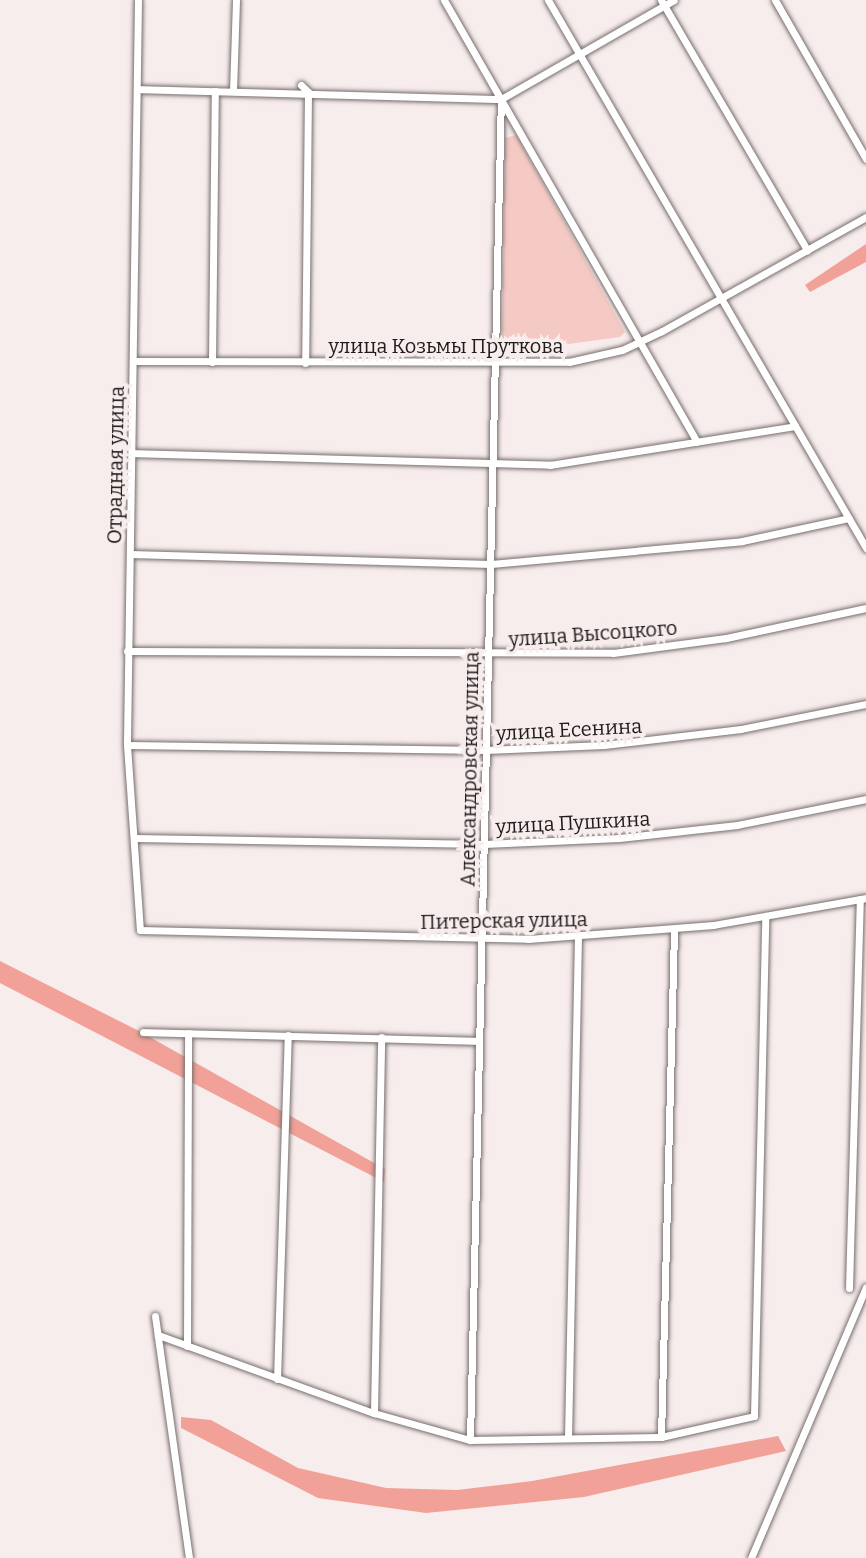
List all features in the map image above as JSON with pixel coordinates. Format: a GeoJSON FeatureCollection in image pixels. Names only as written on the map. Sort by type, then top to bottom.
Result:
{"type":"FeatureCollection","features":[{"type":"Feature","properties":{"kind":"street","name":"Отрадная улица"},"geometry":{"type":"LineString","coordinates":[[138,0],[127,745],[140,930]]}},
{"type":"Feature","properties":{"kind":"street"},"geometry":{"type":"LineString","coordinates":[[233,91],[236,0]]}},
{"type":"Feature","properties":{"kind":"street"},"geometry":{"type":"LineString","coordinates":[[444,0],[697,442]]}},
{"type":"Feature","properties":{"kind":"street"},"geometry":{"type":"LineString","coordinates":[[548,0],[866,548]]}},
{"type":"Feature","properties":{"kind":"street"},"geometry":{"type":"LineString","coordinates":[[137,89],[501,99],[663,3],[674,0]]}},
{"type":"Feature","properties":{"kind":"street"},"geometry":{"type":"LineString","coordinates":[[775,0],[866,159]]}},
{"type":"Feature","properties":{"kind":"street"},"geometry":{"type":"LineString","coordinates":[[663,3],[807,250]]}},
{"type":"Feature","properties":{"kind":"street"},"geometry":{"type":"LineString","coordinates":[[301,85],[308,92],[305,363]]}},
{"type":"Feature","properties":{"kind":"street"},"geometry":{"type":"LineString","coordinates":[[212,362],[215,91]]}},
{"type":"Feature","properties":{"kind":"street","name":"Александровская улица"},"geometry":{"type":"LineString","coordinates":[[470,1440],[501,99]]}},
{"type":"Feature","properties":{"kind":"street","name":"улица Козьмы Пруткова"},"geometry":{"type":"LineString","coordinates":[[135,361],[495,365],[569,362],[641,341],[722,300],[866,217]]}},
{"type":"Feature","properties":{"kind":"street"},"geometry":{"type":"LineString","coordinates":[[132,453],[493,466],[595,460],[795,426]]}},
{"type":"Feature","properties":{"kind":"street"},"geometry":{"type":"LineString","coordinates":[[130,554],[491,564],[742,541],[849,518]]}},
{"type":"Feature","properties":{"kind":"street","name":"улица Высоцкого"},"geometry":{"type":"LineString","coordinates":[[127,651],[488,657],[637,650],[866,608]]}},
{"type":"Feature","properties":{"kind":"street","name":"улица Есенина"},"geometry":{"type":"LineString","coordinates":[[127,745],[486,750],[673,740],[866,704]]}},
{"type":"Feature","properties":{"kind":"street","name":"улица Пушкина"},"geometry":{"type":"LineString","coordinates":[[135,838],[484,844],[678,832],[866,799]]}},
{"type":"Feature","properties":{"kind":"street"},"geometry":{"type":"LineString","coordinates":[[849,1288],[863,899]]}},
{"type":"Feature","properties":{"kind":"street","name":"Питерская улица"},"geometry":{"type":"LineString","coordinates":[[140,930],[482,940],[578,937],[765,918],[863,899]]}},
{"type":"Feature","properties":{"kind":"street"},"geometry":{"type":"LineString","coordinates":[[158,1335],[374,1413],[470,1440],[661,1437],[754,1416],[765,918]]}},
{"type":"Feature","properties":{"kind":"street"},"geometry":{"type":"LineString","coordinates":[[661,1437],[674,929]]}},
{"type":"Feature","properties":{"kind":"street"},"geometry":{"type":"LineString","coordinates":[[568,1438],[578,937]]}},
{"type":"Feature","properties":{"kind":"street"},"geometry":{"type":"LineString","coordinates":[[143,1032],[479,1041]]}},
{"type":"Feature","properties":{"kind":"street"},"geometry":{"type":"LineString","coordinates":[[187,1346],[188,1033]]}},
{"type":"Feature","properties":{"kind":"street"},"geometry":{"type":"LineString","coordinates":[[277,1379],[288,1035]]}},
{"type":"Feature","properties":{"kind":"street"},"geometry":{"type":"LineString","coordinates":[[374,1413],[381,1037]]}},
{"type":"Feature","properties":{"kind":"street"},"geometry":{"type":"LineString","coordinates":[[751,1558],[866,1287]]}},
{"type":"Feature","properties":{"kind":"street"},"geometry":{"type":"LineString","coordinates":[[155,1316],[189,1558]]}},
{"type":"Feature","properties":{"kind":"shaded area"},"geometry":{"type":"Polygon","coordinates":[[[516,135],[625,332],[620,337],[502,353],[505,138],[516,135]]]}},
{"type":"Feature","properties":{"kind":"shaded area"},"geometry":{"type":"Polygon","coordinates":[[[866,244],[866,262],[810,292],[805,285],[866,244]]]}},
{"type":"Feature","properties":{"kind":"shaded area"},"geometry":{"type":"Polygon","coordinates":[[[0,961],[139,1031],[385,1169],[384,1182],[0,983],[0,961]]]}},
{"type":"Feature","properties":{"kind":"shaded area"},"geometry":{"type":"Polygon","coordinates":[[[181,1417],[211,1420],[298,1468],[386,1488],[457,1490],[532,1481],[778,1436],[786,1451],[584,1497],[426,1513],[318,1498],[181,1428],[181,1417]]]}}]}
